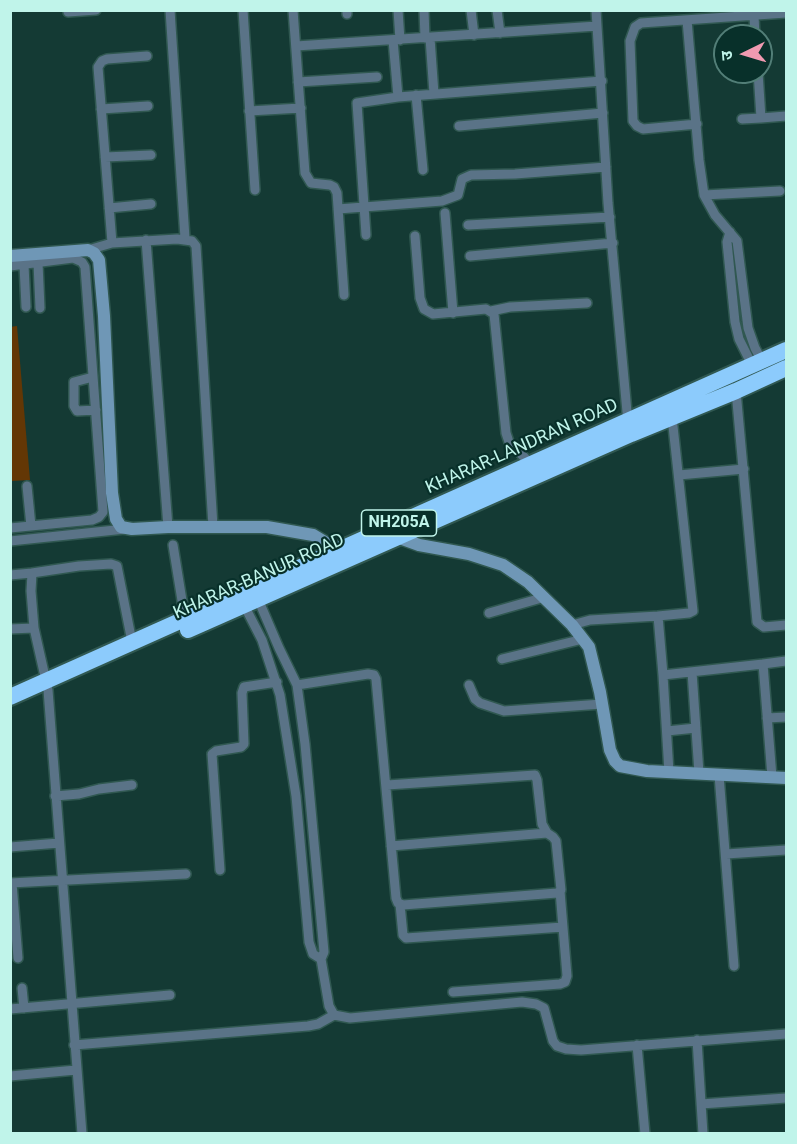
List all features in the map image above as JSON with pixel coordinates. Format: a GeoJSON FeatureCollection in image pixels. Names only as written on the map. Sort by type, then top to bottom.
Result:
{"type":"FeatureCollection","features":[{"type":"Feature","properties":{"kind":"highway","name":"KHARAR-LANDRAN ROAD"},"geometry":{"type":"LineString","coordinates":[[10,697],[47,685],[132,642],[185,619],[260,595],[338,550],[395,531],[529,465],[629,428],[786,350]]}},
{"type":"Feature","properties":{"kind":"highway","name":"KHARAR-BANUR ROAD"},"geometry":{"type":"LineString","coordinates":[[10,707],[47,685],[260,595],[395,531],[629,428],[672,417],[786,368]]}},
{"type":"Feature","properties":{"kind":"street"},"geometry":{"type":"LineString","coordinates":[[68,12],[96,10]]}},
{"type":"Feature","properties":{"kind":"street"},"geometry":{"type":"LineString","coordinates":[[170,10],[185,238]]}},
{"type":"Feature","properties":{"kind":"street"},"geometry":{"type":"LineString","coordinates":[[243,10],[255,190]]}},
{"type":"Feature","properties":{"kind":"street"},"geometry":{"type":"LineString","coordinates":[[293,10],[307,178],[311,183],[330,185],[337,193],[344,295]]}},
{"type":"Feature","properties":{"kind":"street"},"geometry":{"type":"LineString","coordinates":[[398,10],[398,97]]}},
{"type":"Feature","properties":{"kind":"street"},"geometry":{"type":"LineString","coordinates":[[424,10],[434,94]]}},
{"type":"Feature","properties":{"kind":"street"},"geometry":{"type":"LineString","coordinates":[[471,10],[474,35]]}},
{"type":"Feature","properties":{"kind":"street"},"geometry":{"type":"LineString","coordinates":[[497,10],[500,33]]}},
{"type":"Feature","properties":{"kind":"street"},"geometry":{"type":"LineString","coordinates":[[596,10],[606,167],[629,428]]}},
{"type":"Feature","properties":{"kind":"street"},"geometry":{"type":"LineString","coordinates":[[697,124],[643,129],[633,121],[630,81],[632,32],[635,27],[641,23],[687,20],[716,14],[786,13]]}},
{"type":"Feature","properties":{"kind":"street"},"geometry":{"type":"LineString","coordinates":[[754,15],[754,24]]}},
{"type":"Feature","properties":{"kind":"street"},"geometry":{"type":"LineString","coordinates":[[687,20],[704,195],[715,215],[730,232],[727,242],[735,322],[739,339],[757,363]]}},
{"type":"Feature","properties":{"kind":"street"},"geometry":{"type":"LineString","coordinates":[[296,46],[597,26]]}},
{"type":"Feature","properties":{"kind":"street"},"geometry":{"type":"LineString","coordinates":[[112,243],[98,67],[100,63],[108,60],[147,56]]}},
{"type":"Feature","properties":{"kind":"street"},"geometry":{"type":"LineString","coordinates":[[298,82],[377,77]]}},
{"type":"Feature","properties":{"kind":"street"},"geometry":{"type":"LineString","coordinates":[[366,235],[356,106],[360,101],[602,81]]}},
{"type":"Feature","properties":{"kind":"street"},"geometry":{"type":"LineString","coordinates":[[759,84],[761,118]]}},
{"type":"Feature","properties":{"kind":"street"},"geometry":{"type":"LineString","coordinates":[[416,95],[423,170]]}},
{"type":"Feature","properties":{"kind":"street"},"geometry":{"type":"LineString","coordinates":[[101,109],[147,106]]}},
{"type":"Feature","properties":{"kind":"street"},"geometry":{"type":"LineString","coordinates":[[249,111],[301,108]]}},
{"type":"Feature","properties":{"kind":"street"},"geometry":{"type":"LineString","coordinates":[[459,126],[603,113]]}},
{"type":"Feature","properties":{"kind":"street"},"geometry":{"type":"LineString","coordinates":[[742,119],[786,116]]}},
{"type":"Feature","properties":{"kind":"street"},"geometry":{"type":"LineString","coordinates":[[105,157],[151,155]]}},
{"type":"Feature","properties":{"kind":"street"},"geometry":{"type":"LineString","coordinates":[[338,209],[442,201],[458,195],[462,179],[471,175],[504,175],[606,167]]}},
{"type":"Feature","properties":{"kind":"street"},"geometry":{"type":"LineString","coordinates":[[704,195],[780,191]]}},
{"type":"Feature","properties":{"kind":"street"},"geometry":{"type":"LineString","coordinates":[[109,208],[151,204]]}},
{"type":"Feature","properties":{"kind":"street"},"geometry":{"type":"LineString","coordinates":[[445,213],[453,313]]}},
{"type":"Feature","properties":{"kind":"street"},"geometry":{"type":"LineString","coordinates":[[468,225],[610,217]]}},
{"type":"Feature","properties":{"kind":"street"},"geometry":{"type":"LineString","coordinates":[[415,236],[421,305],[428,313],[486,309],[491,311],[510,307],[587,303]]}},
{"type":"Feature","properties":{"kind":"street"},"geometry":{"type":"LineString","coordinates":[[10,256],[88,250],[112,243],[146,240],[185,238],[194,243],[198,253],[213,527]]}},
{"type":"Feature","properties":{"kind":"street"},"geometry":{"type":"LineString","coordinates":[[146,240],[168,527]]}},
{"type":"Feature","properties":{"kind":"street"},"geometry":{"type":"LineString","coordinates":[[470,256],[613,243]]}},
{"type":"Feature","properties":{"kind":"street"},"geometry":{"type":"LineString","coordinates":[[88,250],[94,253],[99,260],[114,512],[119,524],[125,529]]}},
{"type":"Feature","properties":{"kind":"street"},"geometry":{"type":"LineString","coordinates":[[10,266],[73,258],[82,262],[85,267],[103,512],[92,520],[10,528]]}},
{"type":"Feature","properties":{"kind":"street"},"geometry":{"type":"LineString","coordinates":[[38,263],[40,308]]}},
{"type":"Feature","properties":{"kind":"street"},"geometry":{"type":"LineString","coordinates":[[24,265],[26,307]]}},
{"type":"Feature","properties":{"kind":"street"},"geometry":{"type":"LineString","coordinates":[[491,311],[495,318],[506,433],[509,442],[529,465]]}},
{"type":"Feature","properties":{"kind":"street"},"geometry":{"type":"LineString","coordinates":[[93,377],[74,382],[74,406],[77,411],[96,410]]}},
{"type":"Feature","properties":{"kind":"street"},"geometry":{"type":"LineString","coordinates":[[736,391],[757,622],[764,627],[786,625]]}},
{"type":"Feature","properties":{"kind":"street"},"geometry":{"type":"LineString","coordinates":[[572,625],[595,620],[689,614],[693,611],[672,417]]}},
{"type":"Feature","properties":{"kind":"street"},"geometry":{"type":"LineString","coordinates":[[679,476],[744,469]]}},
{"type":"Feature","properties":{"kind":"street"},"geometry":{"type":"LineString","coordinates":[[27,486],[31,526]]}},
{"type":"Feature","properties":{"kind":"street"},"geometry":{"type":"LineString","coordinates":[[10,541],[125,529],[267,527],[304,532],[338,550]]}},
{"type":"Feature","properties":{"kind":"street"},"geometry":{"type":"LineString","coordinates":[[395,531],[419,545],[469,554],[503,565],[522,577],[572,625],[589,647],[610,750],[617,764],[625,769],[786,778]]}},
{"type":"Feature","properties":{"kind":"street"},"geometry":{"type":"LineString","coordinates":[[173,545],[185,619]]}},
{"type":"Feature","properties":{"kind":"street"},"geometry":{"type":"LineString","coordinates":[[10,575],[79,566],[111,564],[117,566],[132,642]]}},
{"type":"Feature","properties":{"kind":"street"},"geometry":{"type":"LineString","coordinates":[[32,573],[34,628],[47,685],[82,1134]]}},
{"type":"Feature","properties":{"kind":"street"},"geometry":{"type":"LineString","coordinates":[[260,595],[262,639],[277,682],[289,745],[309,942],[313,954],[321,959]]}},
{"type":"Feature","properties":{"kind":"street"},"geometry":{"type":"LineString","coordinates":[[260,595],[279,648],[297,685],[305,744],[324,952],[321,959],[329,1006],[334,1016]]}},
{"type":"Feature","properties":{"kind":"street"},"geometry":{"type":"LineString","coordinates":[[489,613],[545,597]]}},
{"type":"Feature","properties":{"kind":"street"},"geometry":{"type":"LineString","coordinates":[[658,616],[669,772]]}},
{"type":"Feature","properties":{"kind":"street"},"geometry":{"type":"LineString","coordinates":[[10,629],[34,628]]}},
{"type":"Feature","properties":{"kind":"street"},"geometry":{"type":"LineString","coordinates":[[502,659],[583,639]]}},
{"type":"Feature","properties":{"kind":"street"},"geometry":{"type":"LineString","coordinates":[[663,675],[786,661]]}},
{"type":"Feature","properties":{"kind":"street"},"geometry":{"type":"LineString","coordinates":[[763,664],[772,777]]}},
{"type":"Feature","properties":{"kind":"street"},"geometry":{"type":"LineString","coordinates":[[692,672],[699,773]]}},
{"type":"Feature","properties":{"kind":"street"},"geometry":{"type":"LineString","coordinates":[[297,685],[374,675],[378,686],[396,898],[400,904],[403,935],[406,938],[563,927]]}},
{"type":"Feature","properties":{"kind":"street"},"geometry":{"type":"LineString","coordinates":[[220,870],[212,754],[216,751],[241,747],[244,744],[242,693],[244,687],[277,682]]}},
{"type":"Feature","properties":{"kind":"street"},"geometry":{"type":"LineString","coordinates":[[469,685],[475,699],[480,703],[504,711],[602,704]]}},
{"type":"Feature","properties":{"kind":"street"},"geometry":{"type":"LineString","coordinates":[[767,718],[786,717]]}},
{"type":"Feature","properties":{"kind":"street"},"geometry":{"type":"LineString","coordinates":[[667,731],[696,728]]}},
{"type":"Feature","properties":{"kind":"street"},"geometry":{"type":"LineString","coordinates":[[387,785],[535,775],[537,780],[542,824],[547,833],[556,841],[567,976],[565,982],[453,993]]}},
{"type":"Feature","properties":{"kind":"street"},"geometry":{"type":"LineString","coordinates":[[719,775],[734,966]]}},
{"type":"Feature","properties":{"kind":"street"},"geometry":{"type":"LineString","coordinates":[[55,796],[132,785]]}},
{"type":"Feature","properties":{"kind":"street"},"geometry":{"type":"LineString","coordinates":[[391,846],[547,833]]}},
{"type":"Feature","properties":{"kind":"street"},"geometry":{"type":"LineString","coordinates":[[10,847],[59,843]]}},
{"type":"Feature","properties":{"kind":"street"},"geometry":{"type":"LineString","coordinates":[[726,854],[786,850]]}},
{"type":"Feature","properties":{"kind":"street"},"geometry":{"type":"LineString","coordinates":[[18,958],[11,883],[186,874]]}},
{"type":"Feature","properties":{"kind":"street"},"geometry":{"type":"LineString","coordinates":[[400,904],[560,891]]}},
{"type":"Feature","properties":{"kind":"street"},"geometry":{"type":"LineString","coordinates":[[22,988],[24,1008]]}},
{"type":"Feature","properties":{"kind":"street"},"geometry":{"type":"LineString","coordinates":[[10,1009],[170,995]]}},
{"type":"Feature","properties":{"kind":"street"},"geometry":{"type":"LineString","coordinates":[[74,1045],[308,1026],[334,1016],[350,1018],[522,1002],[544,1008],[551,1037],[556,1046],[566,1049],[581,1050],[786,1034]]}},
{"type":"Feature","properties":{"kind":"street"},"geometry":{"type":"LineString","coordinates":[[697,1040],[703,1134]]}},
{"type":"Feature","properties":{"kind":"street"},"geometry":{"type":"LineString","coordinates":[[637,1045],[645,1134]]}},
{"type":"Feature","properties":{"kind":"street"},"geometry":{"type":"LineString","coordinates":[[10,1076],[76,1070]]}},
{"type":"Feature","properties":{"kind":"street"},"geometry":{"type":"LineString","coordinates":[[701,1104],[786,1098]]}},
{"type":"Feature","properties":{"kind":"shaded area"},"geometry":{"type":"Polygon","coordinates":[[[17,326],[30,480],[11,481],[10,327],[17,326]]]}}]}
